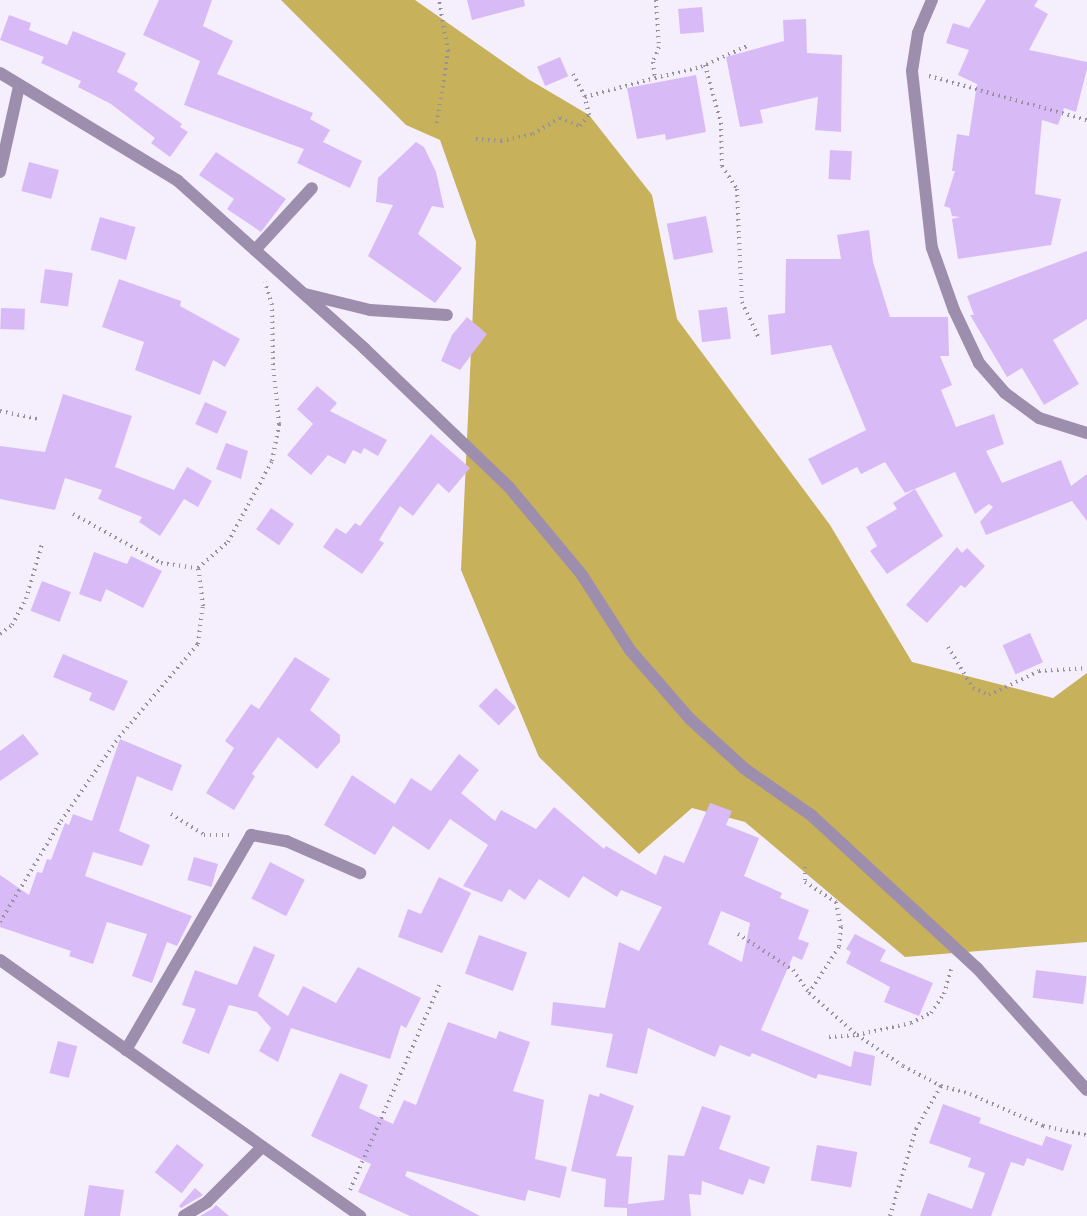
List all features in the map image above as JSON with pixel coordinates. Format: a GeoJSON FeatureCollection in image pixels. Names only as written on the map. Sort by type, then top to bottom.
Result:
{"type":"FeatureCollection","features":[{"type":"Feature","properties":{"kind":"street"},"geometry":{"type":"LineString","coordinates":[[932,0],[918,33],[912,71],[932,248],[954,310],[979,363],[1005,393],[1039,418],[1087,433]]}},
{"type":"Feature","properties":{"kind":"street"},"geometry":{"type":"LineString","coordinates":[[0,73],[19,86],[99,129],[170,175],[365,349],[509,487],[582,575],[630,650],[690,719],[745,769],[812,815],[954,947],[1009,1002],[1087,1090]]}},
{"type":"Feature","properties":{"kind":"street"},"geometry":{"type":"LineString","coordinates":[[0,172],[19,86]]}},
{"type":"Feature","properties":{"kind":"street"},"geometry":{"type":"LineString","coordinates":[[255,250],[312,188]]}},
{"type":"Feature","properties":{"kind":"street"},"geometry":{"type":"LineString","coordinates":[[299,292],[336,305],[447,315]]}},
{"type":"Feature","properties":{"kind":"street"},"geometry":{"type":"LineString","coordinates":[[126,1050],[251,835],[286,841],[360,873]]}},
{"type":"Feature","properties":{"kind":"street"},"geometry":{"type":"LineString","coordinates":[[0,960],[262,1147],[348,1212],[360,1216]]}},
{"type":"Feature","properties":{"kind":"street"},"geometry":{"type":"LineString","coordinates":[[184,1216],[207,1202],[262,1147]]}},
{"type":"Feature","properties":{"kind":"path"},"geometry":{"type":"LineString","coordinates":[[437,123],[448,51],[439,0]]}},
{"type":"Feature","properties":{"kind":"path"},"geometry":{"type":"LineString","coordinates":[[655,78],[653,62],[659,47],[656,0]]}},
{"type":"Feature","properties":{"kind":"path"},"geometry":{"type":"LineString","coordinates":[[585,97],[705,65],[747,46]]}},
{"type":"Feature","properties":{"kind":"path"},"geometry":{"type":"LineString","coordinates":[[705,65],[721,123],[722,166],[737,189],[742,302],[758,336]]}},
{"type":"Feature","properties":{"kind":"path"},"geometry":{"type":"LineString","coordinates":[[912,71],[1087,120]]}},
{"type":"Feature","properties":{"kind":"path"},"geometry":{"type":"LineString","coordinates":[[476,139],[501,141],[533,134],[561,118],[580,126],[589,115],[585,97],[573,74]]}},
{"type":"Feature","properties":{"kind":"path"},"geometry":{"type":"LineString","coordinates":[[73,514],[161,563],[198,568],[228,542],[255,499],[274,452],[279,424],[273,365],[273,305],[255,250]]}},
{"type":"Feature","properties":{"kind":"path"},"geometry":{"type":"LineString","coordinates":[[0,411],[38,419]]}},
{"type":"Feature","properties":{"kind":"path"},"geometry":{"type":"LineString","coordinates":[[0,634],[12,625],[26,598],[42,544]]}},
{"type":"Feature","properties":{"kind":"path"},"geometry":{"type":"LineString","coordinates":[[0,922],[61,821],[119,737],[198,644],[202,606],[198,568]]}},
{"type":"Feature","properties":{"kind":"path"},"geometry":{"type":"LineString","coordinates":[[948,647],[974,688],[989,695],[1038,671],[1087,669]]}},
{"type":"Feature","properties":{"kind":"path"},"geometry":{"type":"LineString","coordinates":[[171,814],[204,835],[251,835]]}},
{"type":"Feature","properties":{"kind":"path"},"geometry":{"type":"LineString","coordinates":[[805,867],[805,882],[836,902],[841,927],[839,947],[809,993]]}},
{"type":"Feature","properties":{"kind":"path"},"geometry":{"type":"LineString","coordinates":[[738,934],[793,970],[809,993],[857,1035],[941,1086],[970,1094],[1043,1126],[1087,1135]]}},
{"type":"Feature","properties":{"kind":"path"},"geometry":{"type":"LineString","coordinates":[[829,1037],[857,1035],[911,1023],[931,1013],[944,994],[954,947]]}},
{"type":"Feature","properties":{"kind":"path"},"geometry":{"type":"LineString","coordinates":[[348,1212],[350,1185],[357,1167],[440,984]]}},
{"type":"Feature","properties":{"kind":"path"},"geometry":{"type":"LineString","coordinates":[[890,1216],[916,1129],[941,1086]]}},
{"type":"Feature","properties":{"kind":"shaded area"},"geometry":{"type":"Polygon","coordinates":[[[281,0],[415,0],[528,79],[589,115],[652,195],[677,319],[830,525],[912,662],[1053,698],[1087,673],[1087,942],[905,957],[745,822],[692,808],[639,854],[539,757],[461,570],[476,242],[440,140],[406,125],[281,0]]]}},
{"type":"Feature","properties":{"kind":"building"},"geometry":{"type":"Polygon","coordinates":[[[159,0],[212,0],[203,26],[233,41],[217,74],[313,113],[310,119],[330,130],[323,142],[362,161],[350,188],[297,163],[304,149],[184,105],[200,61],[143,35],[159,0]]]}},
{"type":"Feature","properties":{"kind":"building"},"geometry":{"type":"Polygon","coordinates":[[[467,0],[524,0],[525,6],[472,20],[467,0]]]}},
{"type":"Feature","properties":{"kind":"building"},"geometry":{"type":"Polygon","coordinates":[[[986,0],[1038,0],[1034,6],[1048,14],[1029,50],[1087,62],[1087,69],[1076,112],[1064,108],[1058,125],[1042,120],[1035,194],[1061,199],[1051,245],[958,259],[952,219],[960,217],[952,216],[950,208],[944,206],[955,171],[952,171],[957,134],[969,136],[977,84],[958,75],[969,50],[946,43],[953,23],[969,28],[986,0]]]}},
{"type":"Feature","properties":{"kind":"building"},"geometry":{"type":"Polygon","coordinates":[[[702,7],[704,32],[680,34],[678,9],[702,7]]]}},
{"type":"Feature","properties":{"kind":"building"},"geometry":{"type":"Polygon","coordinates":[[[9,15],[31,23],[29,30],[67,45],[73,31],[126,53],[117,72],[138,83],[134,90],[182,124],[180,127],[188,132],[170,157],[151,143],[155,138],[111,104],[78,87],[81,81],[41,63],[44,57],[0,40],[9,15]]]}},
{"type":"Feature","properties":{"kind":"building"},"geometry":{"type":"Polygon","coordinates":[[[806,19],[807,53],[842,55],[841,132],[815,130],[818,97],[760,110],[763,123],[740,127],[726,57],[784,41],[783,20],[806,19]]]}},
{"type":"Feature","properties":{"kind":"building"},"geometry":{"type":"Polygon","coordinates":[[[560,57],[568,76],[545,86],[537,67],[560,57]]]}},
{"type":"Feature","properties":{"kind":"building"},"geometry":{"type":"Polygon","coordinates":[[[696,75],[706,132],[666,140],[665,134],[637,139],[627,88],[696,75]]]}},
{"type":"Feature","properties":{"kind":"building"},"geometry":{"type":"Polygon","coordinates":[[[416,142],[424,147],[436,172],[444,208],[432,206],[418,234],[462,268],[435,303],[368,256],[393,205],[376,202],[378,178],[416,142]]]}},
{"type":"Feature","properties":{"kind":"building"},"geometry":{"type":"Polygon","coordinates":[[[830,150],[852,151],[850,180],[828,179],[830,150]]]}},
{"type":"Feature","properties":{"kind":"building"},"geometry":{"type":"Polygon","coordinates":[[[216,152],[286,199],[261,232],[227,209],[234,199],[199,175],[216,152]]]}},
{"type":"Feature","properties":{"kind":"building"},"geometry":{"type":"Polygon","coordinates":[[[29,162],[59,170],[51,199],[21,191],[29,162]]]}},
{"type":"Feature","properties":{"kind":"building"},"geometry":{"type":"Polygon","coordinates":[[[706,216],[713,252],[674,260],[667,224],[706,216]]]}},
{"type":"Feature","properties":{"kind":"building"},"geometry":{"type":"Polygon","coordinates":[[[100,217],[136,227],[126,260],[91,250],[100,217]]]}},
{"type":"Feature","properties":{"kind":"building"},"geometry":{"type":"Polygon","coordinates":[[[869,230],[873,262],[890,317],[948,317],[949,356],[940,356],[952,385],[941,390],[956,427],[994,414],[1004,444],[986,451],[1002,483],[1061,460],[1071,486],[1087,474],[1087,521],[1072,501],[986,535],[980,522],[993,507],[989,504],[975,514],[955,472],[905,493],[885,462],[861,474],[857,467],[822,485],[808,459],[866,430],[831,345],[771,355],[768,315],[785,313],[786,259],[841,259],[837,235],[869,230]]]}},
{"type":"Feature","properties":{"kind":"building"},"geometry":{"type":"Polygon","coordinates":[[[1087,251],[1087,319],[1053,340],[1079,384],[1044,405],[1022,368],[1007,377],[970,315],[974,315],[967,296],[1087,251]]]}},
{"type":"Feature","properties":{"kind":"building"},"geometry":{"type":"Polygon","coordinates":[[[45,269],[73,273],[68,307],[40,303],[45,269]]]}},
{"type":"Feature","properties":{"kind":"building"},"geometry":{"type":"Polygon","coordinates":[[[119,279],[181,301],[180,306],[240,339],[225,367],[213,360],[200,395],[135,370],[144,342],[102,327],[119,279]]]}},
{"type":"Feature","properties":{"kind":"building"},"geometry":{"type":"Polygon","coordinates":[[[727,307],[731,339],[702,342],[698,311],[727,307]]]}},
{"type":"Feature","properties":{"kind":"building"},"geometry":{"type":"Polygon","coordinates":[[[1,308],[25,309],[24,330],[0,329],[1,308]]]}},
{"type":"Feature","properties":{"kind":"building"},"geometry":{"type":"Polygon","coordinates":[[[467,317],[487,334],[460,370],[441,361],[452,335],[467,317]]]}},
{"type":"Feature","properties":{"kind":"building"},"geometry":{"type":"Polygon","coordinates":[[[317,386],[337,403],[330,411],[387,440],[378,456],[364,448],[361,454],[353,450],[345,464],[328,455],[311,475],[287,455],[313,424],[297,409],[317,386]]]}},
{"type":"Feature","properties":{"kind":"building"},"geometry":{"type":"Polygon","coordinates":[[[63,394],[132,416],[115,467],[174,490],[187,467],[212,481],[198,507],[184,499],[160,536],[139,522],[142,517],[98,499],[102,490],[65,478],[55,510],[0,499],[0,446],[45,452],[63,394]]]}},
{"type":"Feature","properties":{"kind":"building"},"geometry":{"type":"Polygon","coordinates":[[[205,402],[227,412],[217,434],[195,424],[205,402]]]}},
{"type":"Feature","properties":{"kind":"building"},"geometry":{"type":"Polygon","coordinates":[[[431,434],[470,468],[449,493],[438,483],[413,516],[400,506],[379,540],[384,543],[362,574],[323,547],[336,528],[346,534],[355,523],[360,526],[431,434]]]}},
{"type":"Feature","properties":{"kind":"building"},"geometry":{"type":"Polygon","coordinates":[[[226,443],[248,451],[241,479],[216,469],[226,443]]]}},
{"type":"Feature","properties":{"kind":"building"},"geometry":{"type":"Polygon","coordinates":[[[915,489],[943,536],[887,574],[870,551],[877,546],[866,527],[897,509],[893,503],[915,489]]]}},
{"type":"Feature","properties":{"kind":"building"},"geometry":{"type":"Polygon","coordinates":[[[271,508],[294,524],[279,545],[256,529],[271,508]]]}},
{"type":"Feature","properties":{"kind":"building"},"geometry":{"type":"Polygon","coordinates":[[[957,547],[962,553],[967,548],[985,566],[965,588],[961,585],[927,623],[906,605],[957,547]]]}},
{"type":"Feature","properties":{"kind":"building"},"geometry":{"type":"Polygon","coordinates":[[[94,552],[127,564],[131,556],[162,571],[143,608],[106,589],[101,602],[79,594],[94,552]]]}},
{"type":"Feature","properties":{"kind":"building"},"geometry":{"type":"Polygon","coordinates":[[[42,581],[71,592],[59,622],[31,611],[42,581]]]}},
{"type":"Feature","properties":{"kind":"building"},"geometry":{"type":"Polygon","coordinates":[[[1030,633],[1043,662],[1016,674],[1003,645],[1030,633]]]}},
{"type":"Feature","properties":{"kind":"building"},"geometry":{"type":"Polygon","coordinates":[[[63,654],[128,681],[114,711],[89,700],[92,693],[53,677],[63,654]]]}},
{"type":"Feature","properties":{"kind":"building"},"geometry":{"type":"Polygon","coordinates":[[[295,657],[330,679],[310,710],[340,735],[340,742],[317,769],[278,737],[252,774],[255,776],[234,810],[206,793],[234,748],[225,741],[251,704],[259,709],[295,657]]]}},
{"type":"Feature","properties":{"kind":"building"},"geometry":{"type":"Polygon","coordinates":[[[496,688],[516,707],[499,725],[479,706],[496,688]]]}},
{"type":"Feature","properties":{"kind":"building"},"geometry":{"type":"Polygon","coordinates":[[[23,734],[39,754],[0,781],[0,751],[23,734]]]}},
{"type":"Feature","properties":{"kind":"building"},"geometry":{"type":"Polygon","coordinates":[[[120,739],[182,765],[172,791],[137,776],[119,831],[150,845],[142,866],[93,852],[85,876],[192,916],[177,946],[167,942],[152,983],[132,976],[147,934],[107,922],[93,964],[69,956],[71,951],[0,927],[0,875],[29,895],[37,872],[42,873],[47,859],[51,860],[65,823],[69,825],[73,814],[92,821],[120,739]]]}},
{"type":"Feature","properties":{"kind":"building"},"geometry":{"type":"Polygon","coordinates":[[[459,754],[479,770],[461,793],[495,821],[501,810],[536,829],[554,807],[604,849],[606,846],[656,875],[664,855],[684,863],[710,803],[732,811],[726,825],[759,838],[744,876],[782,893],[780,898],[809,910],[798,939],[809,943],[802,960],[793,956],[761,1030],[851,1067],[854,1051],[875,1056],[871,1086],[818,1074],[816,1079],[752,1053],[750,1057],[720,1045],[715,1057],[648,1028],[637,1074],[606,1067],[613,1034],[551,1025],[553,1002],[605,1008],[619,942],[639,951],[662,907],[621,890],[617,897],[583,876],[569,898],[539,879],[525,900],[509,889],[502,902],[463,886],[488,845],[450,819],[429,850],[393,826],[375,855],[324,825],[352,775],[395,804],[411,778],[431,791],[459,754]],[[721,911],[708,944],[742,962],[750,923],[721,911]]]}},
{"type":"Feature","properties":{"kind":"building"},"geometry":{"type":"Polygon","coordinates":[[[194,857],[218,864],[211,887],[187,880],[194,857]]]}},
{"type":"Feature","properties":{"kind":"building"},"geometry":{"type":"Polygon","coordinates":[[[270,862],[305,880],[286,916],[251,899],[270,862]]]}},
{"type":"Feature","properties":{"kind":"building"},"geometry":{"type":"Polygon","coordinates":[[[439,877],[471,893],[442,953],[398,937],[408,909],[421,914],[439,877]]]}},
{"type":"Feature","properties":{"kind":"building"},"geometry":{"type":"Polygon","coordinates":[[[855,934],[886,950],[880,961],[933,983],[919,1016],[884,1002],[890,987],[846,963],[851,952],[846,949],[855,934]]]}},
{"type":"Feature","properties":{"kind":"building"},"geometry":{"type":"Polygon","coordinates":[[[479,935],[527,952],[513,991],[465,974],[479,935]]]}},
{"type":"Feature","properties":{"kind":"building"},"geometry":{"type":"Polygon","coordinates":[[[254,946],[275,955],[258,996],[288,1016],[303,986],[336,1003],[358,967],[421,998],[406,1028],[401,1025],[390,1059],[291,1028],[278,1062],[259,1051],[271,1028],[257,1012],[229,1005],[209,1054],[182,1043],[196,1009],[182,1005],[195,970],[237,985],[254,946]]]}},
{"type":"Feature","properties":{"kind":"building"},"geometry":{"type":"Polygon","coordinates":[[[1036,970],[1087,976],[1083,1004],[1033,998],[1036,970]]]}},
{"type":"Feature","properties":{"kind":"building"},"geometry":{"type":"Polygon","coordinates":[[[448,1022],[496,1039],[499,1031],[530,1042],[513,1091],[544,1100],[535,1159],[567,1167],[560,1198],[528,1190],[525,1201],[407,1171],[405,1176],[480,1216],[410,1216],[358,1192],[371,1164],[311,1136],[340,1073],[368,1085],[359,1108],[393,1124],[404,1100],[416,1105],[448,1022]]]}},
{"type":"Feature","properties":{"kind":"building"},"geometry":{"type":"Polygon","coordinates":[[[58,1041],[77,1046],[69,1078],[49,1073],[58,1041]]]}},
{"type":"Feature","properties":{"kind":"building"},"geometry":{"type":"Polygon","coordinates":[[[600,1093],[634,1106],[616,1156],[632,1157],[628,1204],[664,1200],[668,1155],[684,1156],[702,1106],[731,1116],[719,1149],[770,1167],[764,1184],[749,1179],[743,1195],[702,1181],[701,1195],[689,1194],[691,1216],[627,1216],[627,1208],[604,1207],[606,1179],[571,1171],[589,1094],[599,1097],[600,1093]]]}},
{"type":"Feature","properties":{"kind":"building"},"geometry":{"type":"Polygon","coordinates":[[[943,1104],[981,1118],[979,1123],[1042,1146],[1046,1136],[1072,1145],[1063,1171],[1027,1158],[1024,1166],[1011,1162],[991,1216],[920,1216],[928,1193],[972,1209],[985,1173],[968,1167],[971,1158],[929,1143],[943,1104]]]}},
{"type":"Feature","properties":{"kind":"building"},"geometry":{"type":"Polygon","coordinates":[[[177,1144],[204,1165],[182,1193],[155,1172],[177,1144]]]}},
{"type":"Feature","properties":{"kind":"building"},"geometry":{"type":"Polygon","coordinates":[[[817,1145],[857,1152],[851,1188],[811,1180],[817,1145]]]}},
{"type":"Feature","properties":{"kind":"building"},"geometry":{"type":"Polygon","coordinates":[[[89,1185],[124,1190],[120,1216],[84,1216],[89,1185]]]}},
{"type":"Feature","properties":{"kind":"building"},"geometry":{"type":"Polygon","coordinates":[[[195,1188],[203,1195],[181,1208],[179,1206],[195,1188]]]}},
{"type":"Feature","properties":{"kind":"building"},"geometry":{"type":"Polygon","coordinates":[[[216,1205],[229,1216],[200,1216],[212,1209],[216,1205]]]}}]}
